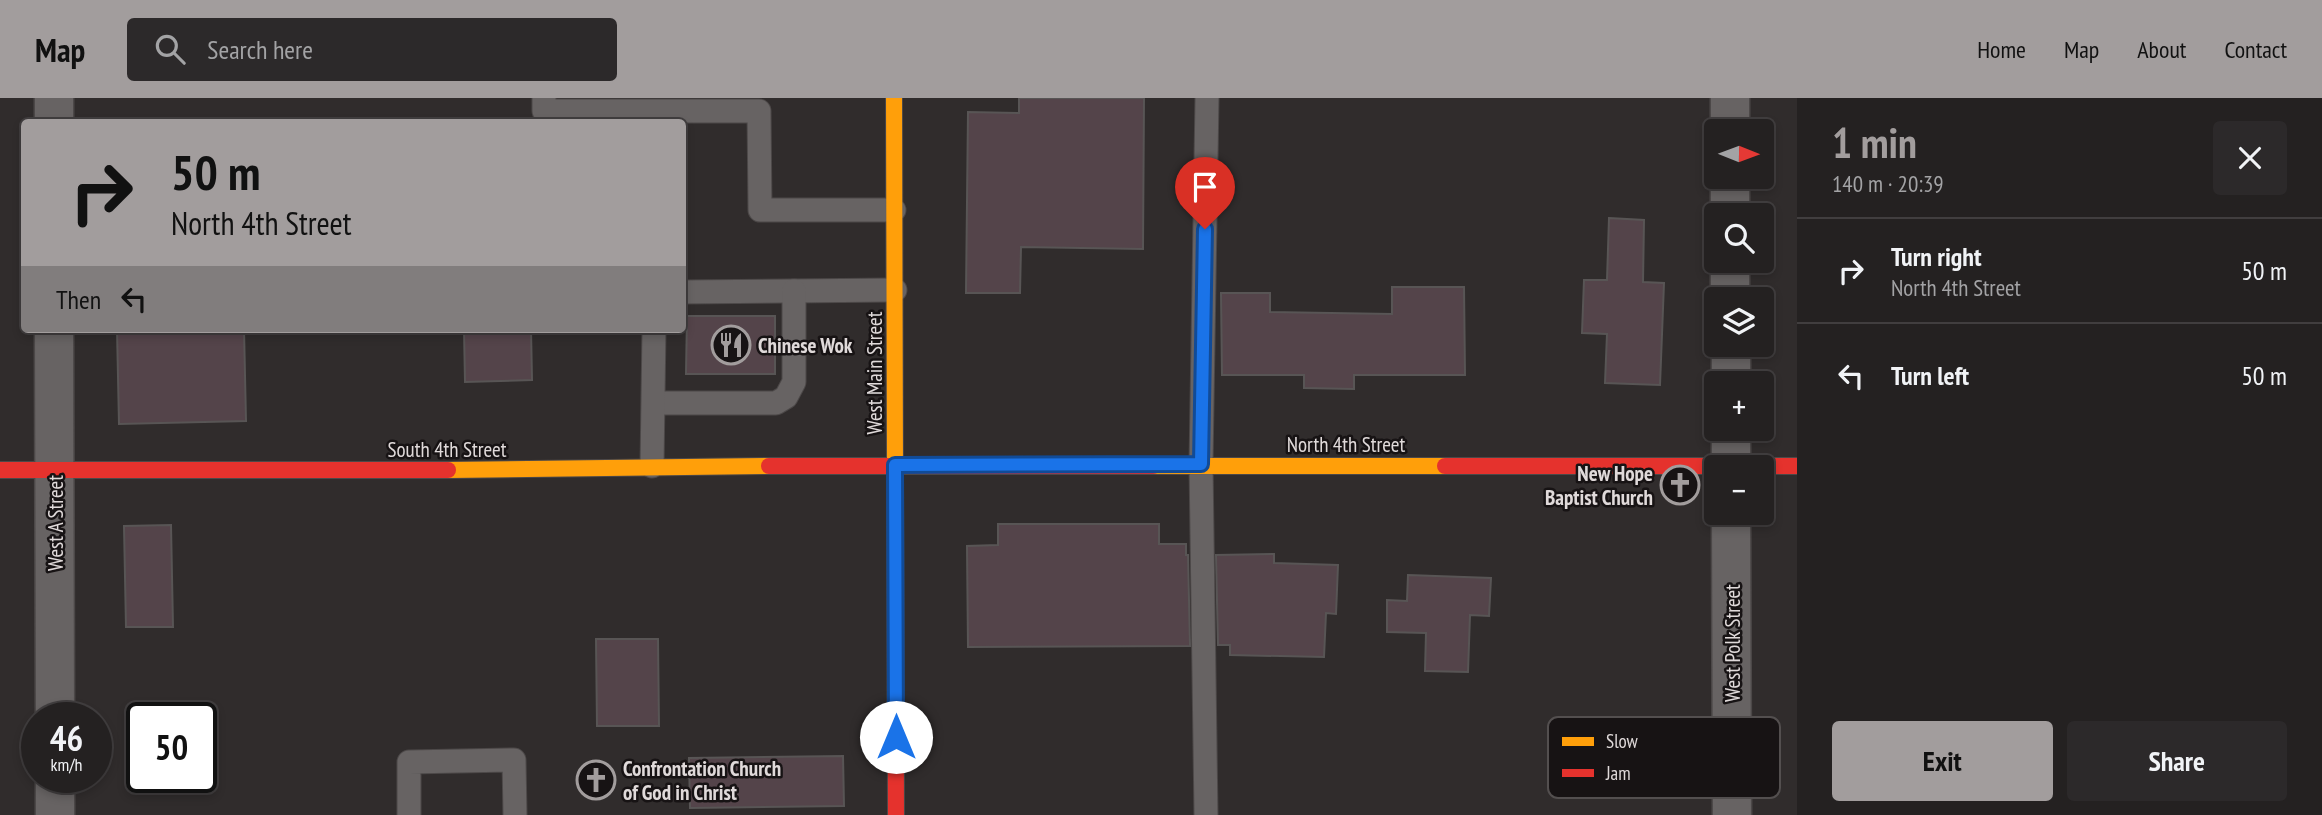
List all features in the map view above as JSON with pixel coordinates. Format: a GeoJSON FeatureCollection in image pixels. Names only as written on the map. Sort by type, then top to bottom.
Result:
{"type":"FeatureCollection","features":[{"type":"Feature","properties":{"kind":"street"},"geometry":{"type":"LineString","coordinates":[[54,98],[54,119]]}},
{"type":"Feature","properties":{"kind":"street","name":"West Main Street"},"geometry":{"type":"LineString","coordinates":[[894,98],[896,815]]}},
{"type":"Feature","properties":{"kind":"street"},"geometry":{"type":"LineString","coordinates":[[1730,98],[1730,119]]}},
{"type":"Feature","properties":{"kind":"street","name":"West A Street"},"geometry":{"type":"LineString","coordinates":[[54,333],[55,702]]}},
{"type":"Feature","properties":{"kind":"street","name":"North 4th Street"},"geometry":{"type":"LineString","coordinates":[[895,465],[1704,467]]}},
{"type":"Feature","properties":{"kind":"street","name":"South 4th Street"},"geometry":{"type":"LineString","coordinates":[[0,470],[578,470],[652,466],[895,465]]}},
{"type":"Feature","properties":{"kind":"street","name":"North 4th Street"},"geometry":{"type":"LineString","coordinates":[[1774,466],[1797,466]]}},
{"type":"Feature","properties":{"kind":"street","name":"West Polk Street"},"geometry":{"type":"LineString","coordinates":[[1731,525],[1732,717]]}},
{"type":"Feature","properties":{"kind":"street"},"geometry":{"type":"LineString","coordinates":[[55,793],[55,815]]}},
{"type":"Feature","properties":{"kind":"lane"},"geometry":{"type":"LineString","coordinates":[[544,98],[544,111],[759,104],[760,210],[894,210]]}},
{"type":"Feature","properties":{"kind":"lane"},"geometry":{"type":"LineString","coordinates":[[1206,815],[1201,464],[1207,98]]}},
{"type":"Feature","properties":{"kind":"lane"},"geometry":{"type":"LineString","coordinates":[[686,292],[895,290]]}},
{"type":"Feature","properties":{"kind":"lane"},"geometry":{"type":"LineString","coordinates":[[655,403],[776,403],[786,397],[794,382],[794,291]]}},
{"type":"Feature","properties":{"kind":"lane"},"geometry":{"type":"LineString","coordinates":[[652,466],[654,333]]}},
{"type":"Feature","properties":{"kind":"lane"},"geometry":{"type":"LineString","coordinates":[[410,815],[409,762],[514,760],[515,815]]}},
{"type":"Feature","properties":{"kind":"building"},"geometry":{"type":"Polygon","coordinates":[[[1019,98],[1144,98],[1143,249],[1021,247],[1020,293],[966,293],[968,112],[1019,113],[1019,98]]]}},
{"type":"Feature","properties":{"kind":"building"},"geometry":{"type":"Polygon","coordinates":[[[1609,218],[1644,220],[1643,282],[1664,283],[1660,385],[1605,383],[1607,334],[1582,333],[1584,280],[1607,280],[1609,218]]]}},
{"type":"Feature","properties":{"kind":"building"},"geometry":{"type":"Polygon","coordinates":[[[1392,287],[1464,287],[1465,375],[1354,375],[1354,389],[1304,388],[1304,375],[1222,375],[1221,293],[1270,293],[1270,312],[1392,314],[1392,287]]]}},
{"type":"Feature","properties":{"kind":"building","name":"Chinese Wok"},"geometry":{"type":"Polygon","coordinates":[[[687,316],[775,316],[775,374],[686,374],[687,316]]]}},
{"type":"Feature","properties":{"kind":"building"},"geometry":{"type":"Polygon","coordinates":[[[117,333],[244,333],[246,421],[119,424],[117,333]]]}},
{"type":"Feature","properties":{"kind":"building"},"geometry":{"type":"Polygon","coordinates":[[[464,333],[531,333],[532,380],[465,382],[464,333]]]}},
{"type":"Feature","properties":{"kind":"building"},"geometry":{"type":"Polygon","coordinates":[[[998,524],[1159,524],[1159,544],[1186,544],[1190,646],[968,647],[967,546],[998,545],[998,524]]]}},
{"type":"Feature","properties":{"kind":"building"},"geometry":{"type":"Polygon","coordinates":[[[171,525],[173,627],[126,627],[124,526],[171,525]]]}},
{"type":"Feature","properties":{"kind":"building"},"geometry":{"type":"Polygon","coordinates":[[[1274,554],[1274,563],[1338,565],[1336,614],[1326,613],[1324,657],[1230,655],[1230,645],[1218,645],[1216,555],[1274,554]]]}},
{"type":"Feature","properties":{"kind":"building"},"geometry":{"type":"Polygon","coordinates":[[[1408,575],[1491,578],[1489,616],[1470,615],[1468,672],[1425,671],[1426,633],[1387,632],[1387,600],[1407,601],[1408,575]]]}},
{"type":"Feature","properties":{"kind":"building"},"geometry":{"type":"Polygon","coordinates":[[[596,639],[658,639],[659,726],[597,726],[596,639]]]}},
{"type":"Feature","properties":{"kind":"building"},"geometry":{"type":"Polygon","coordinates":[[[843,756],[844,806],[690,808],[689,758],[843,756]]]}},
{"type":"Feature","properties":{"kind":"traffic: slow"},"geometry":{"type":"LineString","coordinates":[[894,98],[895,472]]}},
{"type":"Feature","properties":{"kind":"traffic: slow"},"geometry":{"type":"LineString","coordinates":[[448,470],[769,466]]}},
{"type":"Feature","properties":{"kind":"traffic: slow"},"geometry":{"type":"LineString","coordinates":[[1153,466],[1445,466]]}},
{"type":"Feature","properties":{"kind":"traffic: jam"},"geometry":{"type":"LineString","coordinates":[[769,466],[1153,466]]}},
{"type":"Feature","properties":{"kind":"traffic: jam"},"geometry":{"type":"LineString","coordinates":[[1445,466],[1797,466]]}},
{"type":"Feature","properties":{"kind":"traffic: jam"},"geometry":{"type":"LineString","coordinates":[[0,470],[448,470]]}},
{"type":"Feature","properties":{"kind":"traffic: jam"},"geometry":{"type":"LineString","coordinates":[[895,472],[896,815]]}},
{"type":"Feature","properties":{"kind":"place","name":"Chinese Wok"},"geometry":{"type":"Point","coordinates":[731,345]}},
{"type":"Feature","properties":{"kind":"place","name":"New Hope Baptist Church"},"geometry":{"type":"Point","coordinates":[1680,485]}},
{"type":"Feature","properties":{"kind":"place","name":"Confrontation Church of God in Christ"},"geometry":{"type":"Point","coordinates":[596,780]}},
{"type":"Feature","properties":{"kind":"route"},"geometry":{"type":"LineString","coordinates":[[896,737],[895,465],[1201,464],[1205,229]]}}]}
